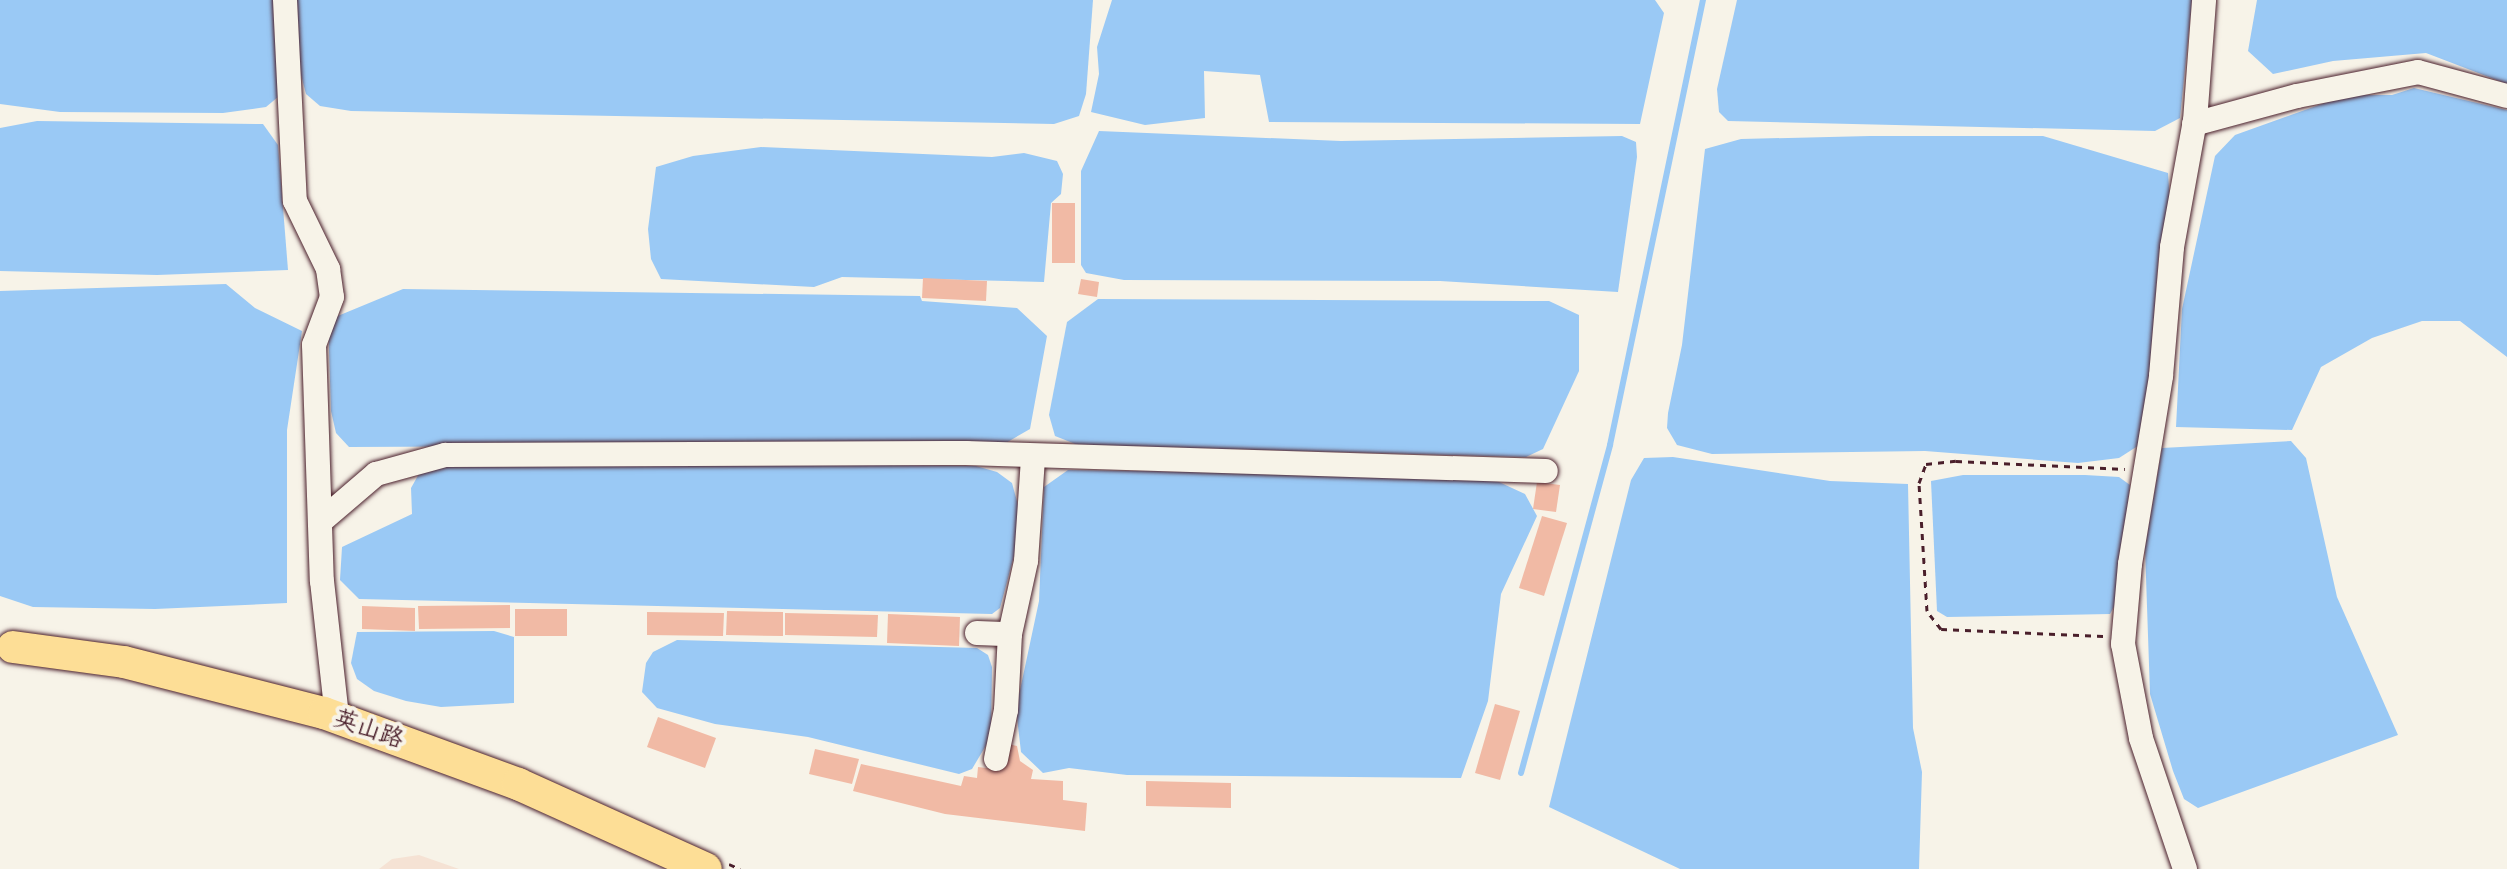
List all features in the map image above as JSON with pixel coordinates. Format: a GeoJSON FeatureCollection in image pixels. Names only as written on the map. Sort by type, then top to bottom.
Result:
{"type":"FeatureCollection","features":[{"type":"Feature","properties":{"kind":"main road","name":"英山路"},"geometry":{"type":"LineString","coordinates":[[7,643],[177,674],[337,717],[518,784],[706,869]]}},
{"type":"Feature","properties":{"kind":"main road","name":"英山路"},"geometry":{"type":"LineString","coordinates":[[7,643],[52,672],[239,711],[382,755],[509,804],[654,869]]}},
{"type":"Feature","properties":{"kind":"lane"},"geometry":{"type":"LineString","coordinates":[[285,0],[295,201],[328,269],[332,297],[314,345],[320,522],[337,717]]}},
{"type":"Feature","properties":{"kind":"lane"},"geometry":{"type":"LineString","coordinates":[[2185,869],[2141,738],[2123,637],[2161,376],[2172,247],[2194,124],[2204,0]]}},
{"type":"Feature","properties":{"kind":"lane"},"geometry":{"type":"LineString","coordinates":[[2194,124],[2297,96],[2418,72],[2507,96]]}},
{"type":"Feature","properties":{"kind":"lane"},"geometry":{"type":"LineString","coordinates":[[320,522],[376,474],[445,455],[966,453],[1033,459],[1546,471]]}},
{"type":"Feature","properties":{"kind":"lane"},"geometry":{"type":"LineString","coordinates":[[996,759],[1006,710],[1010,634],[1026,561],[1033,459]]}},
{"type":"Feature","properties":{"kind":"lane"},"geometry":{"type":"LineString","coordinates":[[977,633],[1010,634]]}},
{"type":"Feature","properties":{"kind":"path"},"geometry":{"type":"LineString","coordinates":[[2123,637],[1941,629],[1927,611],[1919,483],[1926,464],[1956,461],[2145,470]]}},
{"type":"Feature","properties":{"kind":"shaded area"},"geometry":{"type":"Polygon","coordinates":[[[419,855],[459,869],[379,869],[392,859],[419,855]]]}},
{"type":"Feature","properties":{"kind":"water"},"geometry":{"type":"Polygon","coordinates":[[[0,0],[278,0],[278,97],[266,107],[223,113],[60,112],[0,104],[0,0]]]}},
{"type":"Feature","properties":{"kind":"water"},"geometry":{"type":"Polygon","coordinates":[[[294,0],[1093,0],[1086,94],[1079,116],[1054,124],[351,111],[320,106],[306,94],[296,56],[294,0]]]}},
{"type":"Feature","properties":{"kind":"water"},"geometry":{"type":"Polygon","coordinates":[[[1112,0],[1655,0],[1664,13],[1640,124],[1269,122],[1260,75],[1204,71],[1205,118],[1145,125],[1091,112],[1099,74],[1097,47],[1112,0]]]}},
{"type":"Feature","properties":{"kind":"water"},"geometry":{"type":"Polygon","coordinates":[[[1737,0],[2192,0],[2180,118],[2155,131],[1728,121],[1719,112],[1717,89],[1737,0]]]}},
{"type":"Feature","properties":{"kind":"water"},"geometry":{"type":"Polygon","coordinates":[[[2257,0],[2507,0],[2507,84],[2426,53],[2333,61],[2273,74],[2248,51],[2257,0]]]}},
{"type":"Feature","properties":{"kind":"water"},"geometry":{"type":"Polygon","coordinates":[[[2414,88],[2507,110],[2507,357],[2460,321],[2422,321],[2372,338],[2321,367],[2292,430],[2176,427],[2182,309],[2215,156],[2235,135],[2347,95],[2392,95],[2414,88]]]}},
{"type":"Feature","properties":{"kind":"water"},"geometry":{"type":"Polygon","coordinates":[[[37,121],[263,124],[278,145],[288,270],[157,275],[0,271],[0,128],[37,121]]]}},
{"type":"Feature","properties":{"kind":"water"},"geometry":{"type":"Polygon","coordinates":[[[1099,131],[1341,141],[1622,136],[1636,142],[1637,157],[1618,292],[1440,281],[1124,280],[1086,273],[1081,265],[1081,171],[1099,131]]]}},
{"type":"Feature","properties":{"kind":"water"},"geometry":{"type":"Polygon","coordinates":[[[2043,136],[2168,173],[2170,201],[2159,253],[2144,442],[2119,458],[2078,463],[1925,451],[1712,454],[1677,445],[1667,428],[1668,413],[1682,345],[1705,149],[1741,139],[2043,136]]]}},
{"type":"Feature","properties":{"kind":"water"},"geometry":{"type":"Polygon","coordinates":[[[761,147],[992,157],[1024,153],[1057,161],[1063,174],[1061,194],[1051,203],[1044,282],[842,277],[814,287],[661,279],[651,259],[648,229],[656,167],[693,156],[761,147]]]}},
{"type":"Feature","properties":{"kind":"water"},"geometry":{"type":"Polygon","coordinates":[[[226,284],[255,308],[302,331],[287,430],[287,603],[155,609],[33,607],[0,596],[0,291],[226,284]]]}},
{"type":"Feature","properties":{"kind":"water"},"geometry":{"type":"Polygon","coordinates":[[[403,289],[920,296],[922,301],[1017,308],[1047,336],[1030,429],[1004,444],[349,447],[336,433],[331,411],[328,320],[403,289]]]}},
{"type":"Feature","properties":{"kind":"water"},"geometry":{"type":"Polygon","coordinates":[[[1098,299],[1549,301],[1579,315],[1579,371],[1543,449],[1526,457],[1078,445],[1055,436],[1049,415],[1067,322],[1098,299]]]}},
{"type":"Feature","properties":{"kind":"water"},"geometry":{"type":"Polygon","coordinates":[[[2291,441],[2306,458],[2337,597],[2398,735],[2198,808],[2184,799],[2150,694],[2145,548],[2162,448],[2291,441]]]}},
{"type":"Feature","properties":{"kind":"water"},"geometry":{"type":"Polygon","coordinates":[[[1673,457],[1830,481],[1908,484],[1913,728],[1922,772],[1919,869],[1680,869],[1549,807],[1631,480],[1644,458],[1673,457]]]}},
{"type":"Feature","properties":{"kind":"water"},"geometry":{"type":"Polygon","coordinates":[[[976,466],[997,472],[1012,483],[1018,505],[1018,541],[1000,608],[992,614],[359,599],[340,580],[342,547],[412,514],[411,488],[420,472],[441,467],[976,466]]]}},
{"type":"Feature","properties":{"kind":"water"},"geometry":{"type":"Polygon","coordinates":[[[1068,470],[1486,476],[1525,494],[1537,516],[1501,594],[1488,701],[1461,778],[1127,775],[1069,768],[1043,773],[1021,752],[1016,709],[1039,601],[1044,487],[1068,470]]]}},
{"type":"Feature","properties":{"kind":"water"},"geometry":{"type":"Polygon","coordinates":[[[1963,475],[2119,477],[2130,485],[2117,601],[2110,614],[1947,617],[1937,611],[1931,481],[1963,475]]]}},
{"type":"Feature","properties":{"kind":"water"},"geometry":{"type":"Polygon","coordinates":[[[494,631],[514,637],[514,703],[441,707],[406,701],[374,691],[357,679],[351,663],[357,632],[494,631]]]}},
{"type":"Feature","properties":{"kind":"water"},"geometry":{"type":"Polygon","coordinates":[[[677,640],[977,648],[988,655],[992,667],[991,737],[972,769],[959,774],[808,737],[715,724],[657,708],[642,692],[646,663],[653,652],[677,640]]]}},
{"type":"Feature","properties":{"kind":"building"},"geometry":{"type":"Polygon","coordinates":[[[1052,203],[1075,203],[1075,263],[1052,263],[1052,203]]]}},
{"type":"Feature","properties":{"kind":"building"},"geometry":{"type":"Polygon","coordinates":[[[923,278],[987,281],[986,301],[922,298],[923,278]]]}},
{"type":"Feature","properties":{"kind":"building"},"geometry":{"type":"Polygon","coordinates":[[[1081,279],[1099,282],[1097,297],[1078,294],[1081,279]]]}},
{"type":"Feature","properties":{"kind":"building"},"geometry":{"type":"Polygon","coordinates":[[[1537,482],[1560,485],[1556,512],[1533,509],[1537,482]]]}},
{"type":"Feature","properties":{"kind":"building"},"geometry":{"type":"Polygon","coordinates":[[[1542,516],[1567,523],[1544,596],[1519,588],[1542,516]]]}},
{"type":"Feature","properties":{"kind":"building"},"geometry":{"type":"Polygon","coordinates":[[[510,605],[510,628],[419,629],[418,606],[510,605]]]}},
{"type":"Feature","properties":{"kind":"building"},"geometry":{"type":"Polygon","coordinates":[[[362,606],[415,608],[415,631],[362,629],[362,606]]]}},
{"type":"Feature","properties":{"kind":"building"},"geometry":{"type":"Polygon","coordinates":[[[515,609],[567,609],[567,636],[515,636],[515,609]]]}},
{"type":"Feature","properties":{"kind":"building"},"geometry":{"type":"Polygon","coordinates":[[[727,611],[783,612],[783,636],[726,635],[727,611]]]}},
{"type":"Feature","properties":{"kind":"building"},"geometry":{"type":"Polygon","coordinates":[[[647,612],[724,613],[723,636],[647,635],[647,612]]]}},
{"type":"Feature","properties":{"kind":"building"},"geometry":{"type":"Polygon","coordinates":[[[785,613],[878,615],[877,637],[785,635],[785,613]]]}},
{"type":"Feature","properties":{"kind":"building"},"geometry":{"type":"Polygon","coordinates":[[[888,614],[960,617],[959,646],[887,643],[888,614]]]}},
{"type":"Feature","properties":{"kind":"building"},"geometry":{"type":"Polygon","coordinates":[[[1495,704],[1520,711],[1500,780],[1475,773],[1495,704]]]}},
{"type":"Feature","properties":{"kind":"building"},"geometry":{"type":"Polygon","coordinates":[[[658,717],[716,738],[705,768],[647,747],[658,717]]]}},
{"type":"Feature","properties":{"kind":"building"},"geometry":{"type":"Polygon","coordinates":[[[1004,743],[1017,746],[1020,761],[1033,770],[1031,779],[1063,781],[1063,800],[1087,803],[1085,831],[945,814],[853,791],[861,764],[961,786],[964,776],[977,778],[978,767],[1002,770],[1004,743]]]}},
{"type":"Feature","properties":{"kind":"building"},"geometry":{"type":"Polygon","coordinates":[[[815,749],[859,759],[852,784],[809,774],[815,749]]]}},
{"type":"Feature","properties":{"kind":"building"},"geometry":{"type":"Polygon","coordinates":[[[1146,781],[1231,783],[1231,808],[1146,806],[1146,781]]]}},
{"type":"Feature","properties":{"kind":"waterway"},"geometry":{"type":"LineString","coordinates":[[1521,773],[1610,445],[1703,0]]}}]}
